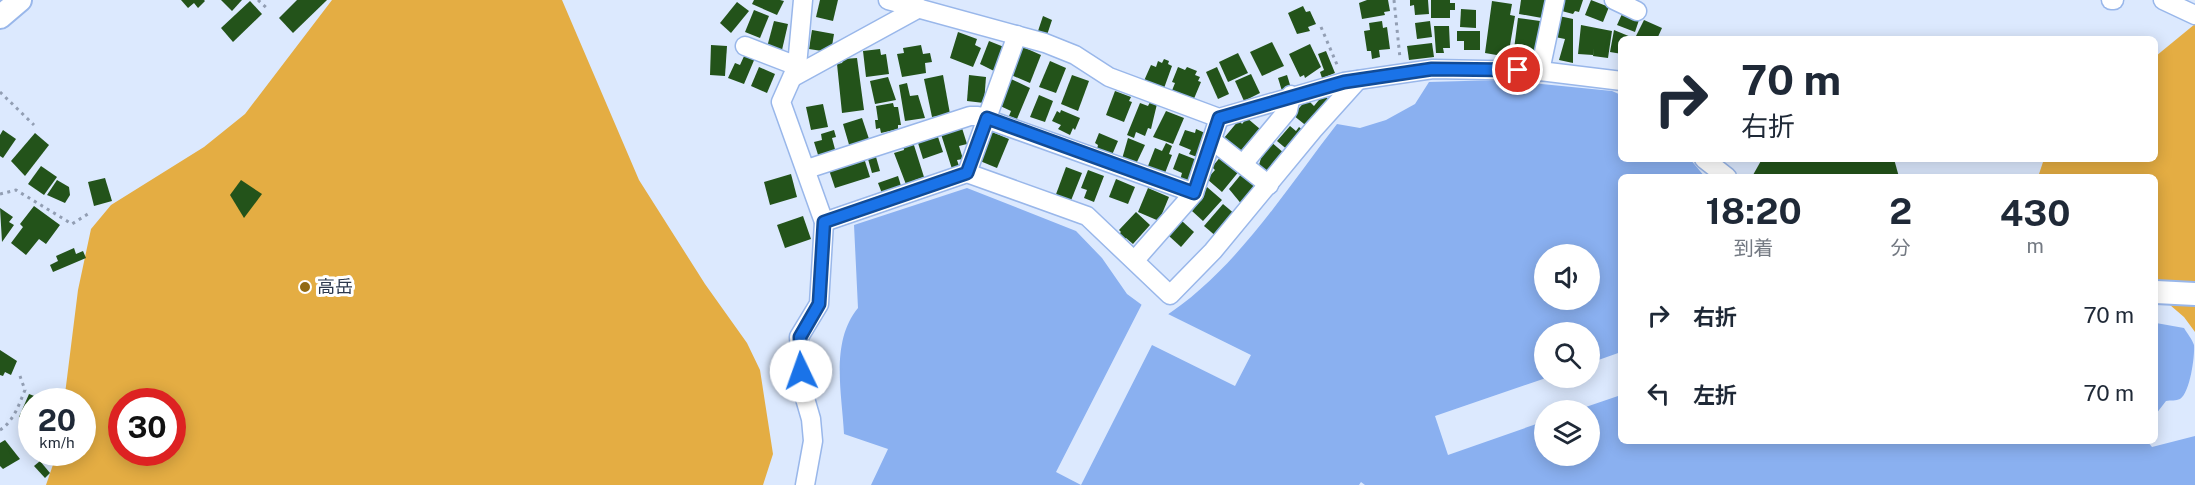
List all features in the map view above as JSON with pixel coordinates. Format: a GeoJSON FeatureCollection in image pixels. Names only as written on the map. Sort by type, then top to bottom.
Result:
{"type":"FeatureCollection","features":[{"type":"Feature","properties":{"kind":"street"},"geometry":{"type":"LineString","coordinates":[[0,17],[20,0]]}},
{"type":"Feature","properties":{"kind":"street"},"geometry":{"type":"LineString","coordinates":[[803,0],[795,72],[781,102],[807,169],[824,222],[819,304],[800,337],[802,388],[811,419],[813,441],[806,485]]}},
{"type":"Feature","properties":{"kind":"street"},"geometry":{"type":"LineString","coordinates":[[888,0],[1045,43],[1075,55],[1109,76],[1219,118],[1291,95],[1351,81],[1432,69],[1540,70],[1618,80]]}},
{"type":"Feature","properties":{"kind":"street"},"geometry":{"type":"LineString","coordinates":[[1540,70],[1555,0]]}},
{"type":"Feature","properties":{"kind":"street"},"geometry":{"type":"LineString","coordinates":[[1614,0],[1637,11]]}},
{"type":"Feature","properties":{"kind":"street"},"geometry":{"type":"LineString","coordinates":[[2163,0],[2195,15]]}},
{"type":"Feature","properties":{"kind":"street"},"geometry":{"type":"LineString","coordinates":[[795,72],[919,8]]}},
{"type":"Feature","properties":{"kind":"street"},"geometry":{"type":"LineString","coordinates":[[967,173],[1017,35]]}},
{"type":"Feature","properties":{"kind":"street"},"geometry":{"type":"LineString","coordinates":[[745,46],[795,72]]}},
{"type":"Feature","properties":{"kind":"street"},"geometry":{"type":"LineString","coordinates":[[824,222],[967,173],[1088,216],[1170,295],[1213,251],[1269,185],[1351,81]]}},
{"type":"Feature","properties":{"kind":"street"},"geometry":{"type":"LineString","coordinates":[[1244,164],[1288,110],[1291,95]]}},
{"type":"Feature","properties":{"kind":"street"},"geometry":{"type":"LineString","coordinates":[[807,169],[970,116],[987,118],[1194,193]]}},
{"type":"Feature","properties":{"kind":"street"},"geometry":{"type":"LineString","coordinates":[[1135,260],[1194,193],[1219,118]]}},
{"type":"Feature","properties":{"kind":"street"},"geometry":{"type":"LineString","coordinates":[[1213,141],[1269,185]]}},
{"type":"Feature","properties":{"kind":"street"},"geometry":{"type":"LineString","coordinates":[[1708,162],[1723,174]]}},
{"type":"Feature","properties":{"kind":"street"},"geometry":{"type":"LineString","coordinates":[[2158,292],[2195,294]]}},
{"type":"Feature","properties":{"kind":"path"},"geometry":{"type":"LineString","coordinates":[[258,0],[268,10]]}},
{"type":"Feature","properties":{"kind":"path"},"geometry":{"type":"LineString","coordinates":[[1394,0],[1401,73]]}},
{"type":"Feature","properties":{"kind":"path"},"geometry":{"type":"LineString","coordinates":[[1321,27],[1351,81]]}},
{"type":"Feature","properties":{"kind":"path"},"geometry":{"type":"LineString","coordinates":[[0,92],[34,125]]}},
{"type":"Feature","properties":{"kind":"path"},"geometry":{"type":"LineString","coordinates":[[0,194],[16,190],[72,224],[91,212]]}},
{"type":"Feature","properties":{"kind":"path"},"geometry":{"type":"LineString","coordinates":[[0,430],[7,425],[15,413],[25,390],[20,376]]}},
{"type":"Feature","properties":{"kind":"shaded area"},"geometry":{"type":"Polygon","coordinates":[[[332,0],[562,0],[639,180],[705,284],[747,343],[760,370],[773,454],[763,485],[46,485],[53,466],[96,466],[96,388],[66,388],[78,290],[91,229],[111,205],[204,147],[245,114],[332,0]]]}},
{"type":"Feature","properties":{"kind":"shaded area"},"geometry":{"type":"Polygon","coordinates":[[[2195,24],[2195,332],[2184,317],[2158,295],[2158,174],[2039,174],[2043,162],[2158,162],[2158,54],[2195,24]]]}},
{"type":"Feature","properties":{"kind":"water"},"geometry":{"type":"Polygon","coordinates":[[[1500,80],[1612,91],[1618,94],[1618,162],[1692,162],[1702,174],[1618,174],[1618,444],[2150,444],[2152,447],[2195,436],[2195,485],[1365,485],[1361,482],[1359,485],[871,485],[888,449],[844,434],[840,385],[844,336],[849,321],[858,308],[854,225],[967,188],[1076,231],[1102,258],[1127,294],[1161,319],[1188,300],[1235,255],[1278,203],[1337,124],[1360,128],[1386,120],[1415,104],[1429,82],[1500,80]]]}},
{"type":"Feature","properties":{"kind":"water"},"geometry":{"type":"Polygon","coordinates":[[[2158,323],[2184,328],[2194,345],[2187,390],[2180,399],[2166,401],[2158,411],[2158,323]]]}},
{"type":"Feature","properties":{"kind":"pier"},"geometry":{"type":"Polygon","coordinates":[[[1143,302],[1161,316],[1170,311],[1168,314],[1251,355],[1235,386],[1152,345],[1081,485],[1056,472],[1143,302]]]}},
{"type":"Feature","properties":{"kind":"pier"},"geometry":{"type":"Polygon","coordinates":[[[1618,353],[1618,396],[1600,402],[1600,400],[1534,400],[1534,425],[1448,455],[1435,416],[1534,382],[1534,388],[1600,388],[1600,359],[1618,353]]]}},
{"type":"Feature","properties":{"kind":"building"},"geometry":{"type":"Polygon","coordinates":[[[181,0],[205,1],[198,8],[194,3],[188,8],[181,0]]]}},
{"type":"Feature","properties":{"kind":"building"},"geometry":{"type":"Polygon","coordinates":[[[221,0],[242,0],[232,11],[221,0]]]}},
{"type":"Feature","properties":{"kind":"building"},"geometry":{"type":"Polygon","coordinates":[[[297,0],[327,0],[293,33],[279,18],[297,0]]]}},
{"type":"Feature","properties":{"kind":"building"},"geometry":{"type":"Polygon","coordinates":[[[754,0],[784,1],[777,15],[752,4],[754,0]]]}},
{"type":"Feature","properties":{"kind":"building"},"geometry":{"type":"Polygon","coordinates":[[[820,0],[838,0],[833,21],[816,17],[820,0]]]}},
{"type":"Feature","properties":{"kind":"building"},"geometry":{"type":"Polygon","coordinates":[[[1367,0],[1388,0],[1390,11],[1384,12],[1385,15],[1362,19],[1359,3],[1367,0]]]}},
{"type":"Feature","properties":{"kind":"building"},"geometry":{"type":"Polygon","coordinates":[[[1410,0],[1428,0],[1429,14],[1415,15],[1414,5],[1410,6],[1410,0]]]}},
{"type":"Feature","properties":{"kind":"building"},"geometry":{"type":"Polygon","coordinates":[[[1431,0],[1450,0],[1450,3],[1455,3],[1455,10],[1450,10],[1450,18],[1431,18],[1431,0]]]}},
{"type":"Feature","properties":{"kind":"building"},"geometry":{"type":"Polygon","coordinates":[[[1521,0],[1545,0],[1542,18],[1519,14],[1521,0]]]}},
{"type":"Feature","properties":{"kind":"building"},"geometry":{"type":"Polygon","coordinates":[[[1561,0],[1583,0],[1579,12],[1575,11],[1573,14],[1558,10],[1561,0]]]}},
{"type":"Feature","properties":{"kind":"building"},"geometry":{"type":"Polygon","coordinates":[[[1591,0],[1609,7],[1603,22],[1585,15],[1591,0]]]}},
{"type":"Feature","properties":{"kind":"building"},"geometry":{"type":"Polygon","coordinates":[[[250,1],[262,14],[233,42],[221,28],[250,1]]]}},
{"type":"Feature","properties":{"kind":"building"},"geometry":{"type":"Polygon","coordinates":[[[1492,1],[1512,4],[1510,15],[1515,16],[1508,57],[1485,53],[1492,1]]]}},
{"type":"Feature","properties":{"kind":"building"},"geometry":{"type":"Polygon","coordinates":[[[737,2],[749,11],[731,33],[720,23],[737,2]]]}},
{"type":"Feature","properties":{"kind":"building"},"geometry":{"type":"Polygon","coordinates":[[[1303,6],[1306,12],[1310,11],[1316,24],[1308,27],[1310,31],[1297,34],[1288,13],[1303,6]]]}},
{"type":"Feature","properties":{"kind":"building"},"geometry":{"type":"Polygon","coordinates":[[[1461,9],[1476,10],[1476,28],[1460,27],[1461,9]]]}},
{"type":"Feature","properties":{"kind":"building"},"geometry":{"type":"Polygon","coordinates":[[[754,10],[769,16],[760,38],[745,32],[754,10]]]}},
{"type":"Feature","properties":{"kind":"building"},"geometry":{"type":"Polygon","coordinates":[[[1622,14],[1639,20],[1635,32],[1617,25],[1622,14]]]}},
{"type":"Feature","properties":{"kind":"building"},"geometry":{"type":"Polygon","coordinates":[[[1043,16],[1052,20],[1047,35],[1038,31],[1043,16]]]}},
{"type":"Feature","properties":{"kind":"building"},"geometry":{"type":"Polygon","coordinates":[[[1559,16],[1573,19],[1573,63],[1559,60],[1565,39],[1555,37],[1559,16]]]}},
{"type":"Feature","properties":{"kind":"building"},"geometry":{"type":"Polygon","coordinates":[[[1518,18],[1540,21],[1539,31],[1543,32],[1535,60],[1513,57],[1518,18]]]}},
{"type":"Feature","properties":{"kind":"building"},"geometry":{"type":"Polygon","coordinates":[[[1644,20],[1662,28],[1658,36],[1636,36],[1644,20]]]}},
{"type":"Feature","properties":{"kind":"building"},"geometry":{"type":"Polygon","coordinates":[[[774,21],[788,24],[782,50],[767,47],[774,21]]]}},
{"type":"Feature","properties":{"kind":"building"},"geometry":{"type":"Polygon","coordinates":[[[1382,21],[1383,28],[1387,27],[1390,49],[1379,50],[1380,57],[1372,59],[1371,51],[1367,51],[1364,31],[1370,30],[1369,23],[1382,21]]]}},
{"type":"Feature","properties":{"kind":"building"},"geometry":{"type":"Polygon","coordinates":[[[1430,21],[1432,37],[1417,39],[1415,23],[1430,21]]]}},
{"type":"Feature","properties":{"kind":"building"},"geometry":{"type":"Polygon","coordinates":[[[1581,25],[1612,31],[1608,58],[1593,56],[1594,48],[1593,55],[1578,54],[1581,25]]]}},
{"type":"Feature","properties":{"kind":"building"},"geometry":{"type":"Polygon","coordinates":[[[1434,26],[1449,26],[1450,48],[1443,48],[1444,53],[1436,53],[1434,26]]]}},
{"type":"Feature","properties":{"kind":"building"},"geometry":{"type":"Polygon","coordinates":[[[812,30],[834,34],[832,46],[822,51],[809,49],[812,30]]]}},
{"type":"Feature","properties":{"kind":"building"},"geometry":{"type":"Polygon","coordinates":[[[1614,30],[1629,36],[1618,36],[1618,53],[1610,52],[1614,30]]]}},
{"type":"Feature","properties":{"kind":"building"},"geometry":{"type":"Polygon","coordinates":[[[1457,31],[1480,31],[1480,50],[1464,50],[1464,41],[1457,41],[1457,31]]]}},
{"type":"Feature","properties":{"kind":"building"},"geometry":{"type":"Polygon","coordinates":[[[958,32],[977,39],[975,45],[981,48],[973,67],[950,58],[958,32]]]}},
{"type":"Feature","properties":{"kind":"building"},"geometry":{"type":"Polygon","coordinates":[[[989,41],[1004,47],[994,71],[980,64],[989,41]]]}},
{"type":"Feature","properties":{"kind":"building"},"geometry":{"type":"Polygon","coordinates":[[[1272,42],[1284,66],[1262,76],[1250,52],[1272,42]]]}},
{"type":"Feature","properties":{"kind":"building"},"geometry":{"type":"Polygon","coordinates":[[[1432,43],[1434,57],[1409,60],[1407,46],[1432,43]]]}},
{"type":"Feature","properties":{"kind":"building"},"geometry":{"type":"Polygon","coordinates":[[[1310,44],[1321,67],[1305,78],[1304,75],[1300,77],[1289,54],[1310,44]]]}},
{"type":"Feature","properties":{"kind":"building"},"geometry":{"type":"Polygon","coordinates":[[[711,45],[727,46],[725,76],[710,75],[711,45]]]}},
{"type":"Feature","properties":{"kind":"building"},"geometry":{"type":"Polygon","coordinates":[[[921,45],[923,54],[930,53],[932,62],[925,63],[926,73],[902,77],[897,54],[904,53],[903,48],[921,45]]]}},
{"type":"Feature","properties":{"kind":"building"},"geometry":{"type":"Polygon","coordinates":[[[1023,47],[1041,55],[1030,83],[1011,75],[1023,47]]]}},
{"type":"Feature","properties":{"kind":"building"},"geometry":{"type":"Polygon","coordinates":[[[880,49],[881,55],[886,54],[889,74],[866,77],[863,51],[880,49]]]}},
{"type":"Feature","properties":{"kind":"building"},"geometry":{"type":"Polygon","coordinates":[[[1326,51],[1335,73],[1322,78],[1320,72],[1324,70],[1318,54],[1326,51]]]}},
{"type":"Feature","properties":{"kind":"building"},"geometry":{"type":"Polygon","coordinates":[[[1238,53],[1248,73],[1228,82],[1219,62],[1238,53]]]}},
{"type":"Feature","properties":{"kind":"building"},"geometry":{"type":"Polygon","coordinates":[[[745,54],[755,58],[744,84],[728,78],[735,63],[740,65],[745,54]]]}},
{"type":"Feature","properties":{"kind":"building"},"geometry":{"type":"Polygon","coordinates":[[[857,58],[864,110],[842,113],[837,64],[842,63],[844,59],[857,58]]]}},
{"type":"Feature","properties":{"kind":"building"},"geometry":{"type":"Polygon","coordinates":[[[1164,59],[1172,66],[1163,91],[1143,83],[1151,65],[1156,67],[1158,61],[1162,63],[1164,59]]]}},
{"type":"Feature","properties":{"kind":"building"},"geometry":{"type":"Polygon","coordinates":[[[1050,61],[1066,68],[1056,93],[1039,87],[1050,61]]]}},
{"type":"Feature","properties":{"kind":"building"},"geometry":{"type":"Polygon","coordinates":[[[759,67],[775,74],[767,93],[751,86],[759,67]]]}},
{"type":"Feature","properties":{"kind":"building"},"geometry":{"type":"Polygon","coordinates":[[[1178,67],[1185,70],[1187,67],[1197,71],[1195,75],[1200,77],[1198,81],[1201,82],[1193,101],[1171,93],[1175,83],[1172,82],[1178,67]]]}},
{"type":"Feature","properties":{"kind":"building"},"geometry":{"type":"Polygon","coordinates":[[[1217,67],[1229,94],[1218,99],[1206,72],[1217,67]]]}},
{"type":"Feature","properties":{"kind":"building"},"geometry":{"type":"Polygon","coordinates":[[[1251,74],[1260,93],[1244,101],[1235,81],[1251,74]]]}},
{"type":"Feature","properties":{"kind":"building"},"geometry":{"type":"Polygon","coordinates":[[[943,75],[950,114],[932,117],[924,79],[943,75]]]}},
{"type":"Feature","properties":{"kind":"building"},"geometry":{"type":"Polygon","coordinates":[[[969,75],[986,77],[984,103],[967,101],[969,75]]]}},
{"type":"Feature","properties":{"kind":"building"},"geometry":{"type":"Polygon","coordinates":[[[1072,75],[1089,81],[1078,111],[1061,104],[1072,75]]]}},
{"type":"Feature","properties":{"kind":"building"},"geometry":{"type":"Polygon","coordinates":[[[1287,75],[1291,88],[1282,91],[1278,78],[1287,75]]]}},
{"type":"Feature","properties":{"kind":"building"},"geometry":{"type":"Polygon","coordinates":[[[888,77],[896,100],[875,104],[870,81],[888,77]]]}},
{"type":"Feature","properties":{"kind":"building"},"geometry":{"type":"Polygon","coordinates":[[[1011,79],[1030,88],[1017,119],[1009,116],[1011,111],[996,104],[1011,79]]]}},
{"type":"Feature","properties":{"kind":"building"},"geometry":{"type":"Polygon","coordinates":[[[907,83],[910,96],[918,95],[925,118],[905,121],[899,85],[907,83]]]}},
{"type":"Feature","properties":{"kind":"building"},"geometry":{"type":"Polygon","coordinates":[[[1115,91],[1131,97],[1129,101],[1132,102],[1124,122],[1106,115],[1115,91]]]}},
{"type":"Feature","properties":{"kind":"building"},"geometry":{"type":"Polygon","coordinates":[[[1039,95],[1053,101],[1045,122],[1030,117],[1039,95]]]}},
{"type":"Feature","properties":{"kind":"building"},"geometry":{"type":"Polygon","coordinates":[[[1323,95],[1331,101],[1309,128],[1293,115],[1307,99],[1314,106],[1323,95]]]}},
{"type":"Feature","properties":{"kind":"building"},"geometry":{"type":"Polygon","coordinates":[[[1150,102],[1157,104],[1151,129],[1148,128],[1145,136],[1136,132],[1134,138],[1127,135],[1140,103],[1148,106],[1150,102]]]}},
{"type":"Feature","properties":{"kind":"building"},"geometry":{"type":"Polygon","coordinates":[[[893,103],[894,107],[898,107],[901,125],[898,125],[898,129],[881,133],[880,128],[876,129],[875,120],[878,120],[876,106],[893,103]]]}},
{"type":"Feature","properties":{"kind":"building"},"geometry":{"type":"Polygon","coordinates":[[[823,104],[828,127],[811,130],[806,107],[823,104]]]}},
{"type":"Feature","properties":{"kind":"building"},"geometry":{"type":"Polygon","coordinates":[[[1061,110],[1080,118],[1070,135],[1058,129],[1061,125],[1052,121],[1057,111],[1060,113],[1061,110]]]}},
{"type":"Feature","properties":{"kind":"building"},"geometry":{"type":"Polygon","coordinates":[[[1166,111],[1184,118],[1173,144],[1153,137],[1166,111]]]}},
{"type":"Feature","properties":{"kind":"building"},"geometry":{"type":"Polygon","coordinates":[[[862,118],[870,142],[850,148],[843,124],[862,118]]]}},
{"type":"Feature","properties":{"kind":"building"},"geometry":{"type":"Polygon","coordinates":[[[1247,118],[1260,129],[1240,152],[1224,138],[1239,120],[1242,124],[1247,118]]]}},
{"type":"Feature","properties":{"kind":"building"},"geometry":{"type":"Polygon","coordinates":[[[1290,126],[1296,131],[1299,127],[1305,132],[1289,151],[1277,141],[1290,126]]]}},
{"type":"Feature","properties":{"kind":"building"},"geometry":{"type":"Polygon","coordinates":[[[962,128],[967,144],[959,146],[963,159],[957,160],[959,166],[952,169],[941,134],[962,128]]]}},
{"type":"Feature","properties":{"kind":"building"},"geometry":{"type":"Polygon","coordinates":[[[1196,129],[1205,133],[1197,157],[1189,154],[1191,150],[1179,145],[1185,130],[1195,133],[1196,129]]]}},
{"type":"Feature","properties":{"kind":"building"},"geometry":{"type":"Polygon","coordinates":[[[3,130],[16,139],[3,158],[0,156],[0,135],[3,130]]]}},
{"type":"Feature","properties":{"kind":"building"},"geometry":{"type":"Polygon","coordinates":[[[834,130],[836,137],[832,138],[836,153],[819,158],[814,142],[822,140],[821,134],[834,130]]]}},
{"type":"Feature","properties":{"kind":"building"},"geometry":{"type":"Polygon","coordinates":[[[992,132],[1009,139],[997,168],[980,161],[992,132]]]}},
{"type":"Feature","properties":{"kind":"building"},"geometry":{"type":"Polygon","coordinates":[[[35,133],[49,145],[25,176],[11,161],[35,133]]]}},
{"type":"Feature","properties":{"kind":"building"},"geometry":{"type":"Polygon","coordinates":[[[1099,133],[1118,141],[1112,155],[1097,149],[1098,145],[1095,143],[1099,133]]]}},
{"type":"Feature","properties":{"kind":"building"},"geometry":{"type":"Polygon","coordinates":[[[938,137],[943,152],[923,159],[918,143],[938,137]]]}},
{"type":"Feature","properties":{"kind":"building"},"geometry":{"type":"Polygon","coordinates":[[[1128,138],[1145,145],[1136,164],[1122,159],[1128,138]]]}},
{"type":"Feature","properties":{"kind":"building"},"geometry":{"type":"Polygon","coordinates":[[[1270,141],[1285,154],[1267,171],[1259,165],[1261,158],[1258,155],[1270,141]]]}},
{"type":"Feature","properties":{"kind":"building"},"geometry":{"type":"Polygon","coordinates":[[[913,142],[924,177],[915,180],[916,185],[907,187],[894,153],[904,150],[903,145],[913,142]]]}},
{"type":"Feature","properties":{"kind":"building"},"geometry":{"type":"Polygon","coordinates":[[[1166,143],[1172,146],[1169,154],[1172,155],[1165,173],[1148,166],[1155,148],[1162,151],[1166,143]]]}},
{"type":"Feature","properties":{"kind":"building"},"geometry":{"type":"Polygon","coordinates":[[[1179,153],[1197,160],[1188,184],[1180,180],[1182,173],[1173,169],[1179,153]]]}},
{"type":"Feature","properties":{"kind":"building"},"geometry":{"type":"Polygon","coordinates":[[[1222,155],[1240,170],[1222,192],[1207,179],[1215,170],[1212,167],[1222,155]]]}},
{"type":"Feature","properties":{"kind":"building"},"geometry":{"type":"Polygon","coordinates":[[[876,157],[880,171],[872,173],[868,159],[876,157]]]}},
{"type":"Feature","properties":{"kind":"building"},"geometry":{"type":"Polygon","coordinates":[[[864,158],[870,177],[835,188],[829,170],[864,158]]]}},
{"type":"Feature","properties":{"kind":"building"},"geometry":{"type":"Polygon","coordinates":[[[1760,162],[1895,162],[1898,174],[1754,174],[1760,162]]]}},
{"type":"Feature","properties":{"kind":"building"},"geometry":{"type":"Polygon","coordinates":[[[41,166],[57,177],[44,195],[28,184],[41,166]]]}},
{"type":"Feature","properties":{"kind":"building"},"geometry":{"type":"Polygon","coordinates":[[[1066,167],[1082,173],[1070,203],[1055,197],[1066,167]]]}},
{"type":"Feature","properties":{"kind":"building"},"geometry":{"type":"Polygon","coordinates":[[[1088,170],[1104,176],[1094,202],[1084,198],[1087,190],[1081,188],[1088,170]]]}},
{"type":"Feature","properties":{"kind":"building"},"geometry":{"type":"Polygon","coordinates":[[[1243,172],[1258,188],[1243,206],[1229,189],[1243,172]]]}},
{"type":"Feature","properties":{"kind":"building"},"geometry":{"type":"Polygon","coordinates":[[[791,174],[797,197],[770,205],[764,182],[791,174]]]}},
{"type":"Feature","properties":{"kind":"building"},"geometry":{"type":"Polygon","coordinates":[[[898,176],[902,189],[883,196],[878,183],[898,176]]]}},
{"type":"Feature","properties":{"kind":"building"},"geometry":{"type":"Polygon","coordinates":[[[105,178],[112,201],[94,206],[88,182],[105,178]]]}},
{"type":"Feature","properties":{"kind":"building"},"geometry":{"type":"Polygon","coordinates":[[[1116,179],[1135,187],[1128,204],[1109,197],[1116,179]]]}},
{"type":"Feature","properties":{"kind":"building"},"geometry":{"type":"Polygon","coordinates":[[[57,180],[69,187],[70,195],[65,203],[47,195],[57,180]]]}},
{"type":"Feature","properties":{"kind":"building"},"geometry":{"type":"Polygon","coordinates":[[[241,180],[262,194],[244,218],[230,195],[241,180]]]}},
{"type":"Feature","properties":{"kind":"building"},"geometry":{"type":"Polygon","coordinates":[[[1207,187],[1222,200],[1203,221],[1192,211],[1199,202],[1197,199],[1207,187]]]}},
{"type":"Feature","properties":{"kind":"building"},"geometry":{"type":"Polygon","coordinates":[[[1148,188],[1169,197],[1159,221],[1138,212],[1148,188]]]}},
{"type":"Feature","properties":{"kind":"building"},"geometry":{"type":"Polygon","coordinates":[[[1223,204],[1236,215],[1217,237],[1204,226],[1223,204]]]}},
{"type":"Feature","properties":{"kind":"building"},"geometry":{"type":"Polygon","coordinates":[[[34,206],[60,225],[46,244],[39,239],[26,255],[11,243],[23,227],[20,224],[34,206]]]}},
{"type":"Feature","properties":{"kind":"building"},"geometry":{"type":"Polygon","coordinates":[[[0,208],[13,217],[9,222],[14,225],[2,242],[0,208]]]}},
{"type":"Feature","properties":{"kind":"building"},"geometry":{"type":"Polygon","coordinates":[[[1136,212],[1150,225],[1133,244],[1126,238],[1122,242],[1116,237],[1121,232],[1119,230],[1136,212]]]}},
{"type":"Feature","properties":{"kind":"building"},"geometry":{"type":"Polygon","coordinates":[[[803,216],[811,239],[785,248],[777,225],[803,216]]]}},
{"type":"Feature","properties":{"kind":"building"},"geometry":{"type":"Polygon","coordinates":[[[1182,221],[1194,232],[1181,247],[1169,236],[1182,221]]]}},
{"type":"Feature","properties":{"kind":"building"},"geometry":{"type":"Polygon","coordinates":[[[74,248],[76,254],[83,251],[86,258],[53,272],[50,265],[58,261],[56,256],[74,248]]]}},
{"type":"Feature","properties":{"kind":"building"},"geometry":{"type":"Polygon","coordinates":[[[0,350],[17,361],[11,375],[5,372],[3,376],[0,375],[0,350]]]}},
{"type":"Feature","properties":{"kind":"building"},"geometry":{"type":"Polygon","coordinates":[[[5,440],[18,456],[18,460],[3,469],[0,466],[0,443],[5,440]]]}},
{"type":"Feature","properties":{"kind":"building"},"geometry":{"type":"Polygon","coordinates":[[[34,466],[44,466],[50,473],[45,478],[34,466]]]}},
{"type":"Feature","properties":{"kind":"place","name":"高岳"},"geometry":{"type":"Point","coordinates":[305,287]}},
{"type":"Feature","properties":{"kind":"route"},"geometry":{"type":"LineString","coordinates":[[801,371],[800,337],[819,304],[824,222],[967,173],[987,118],[1194,193],[1219,118],[1291,95],[1344,82],[1432,69],[1518,70]]}}]}
